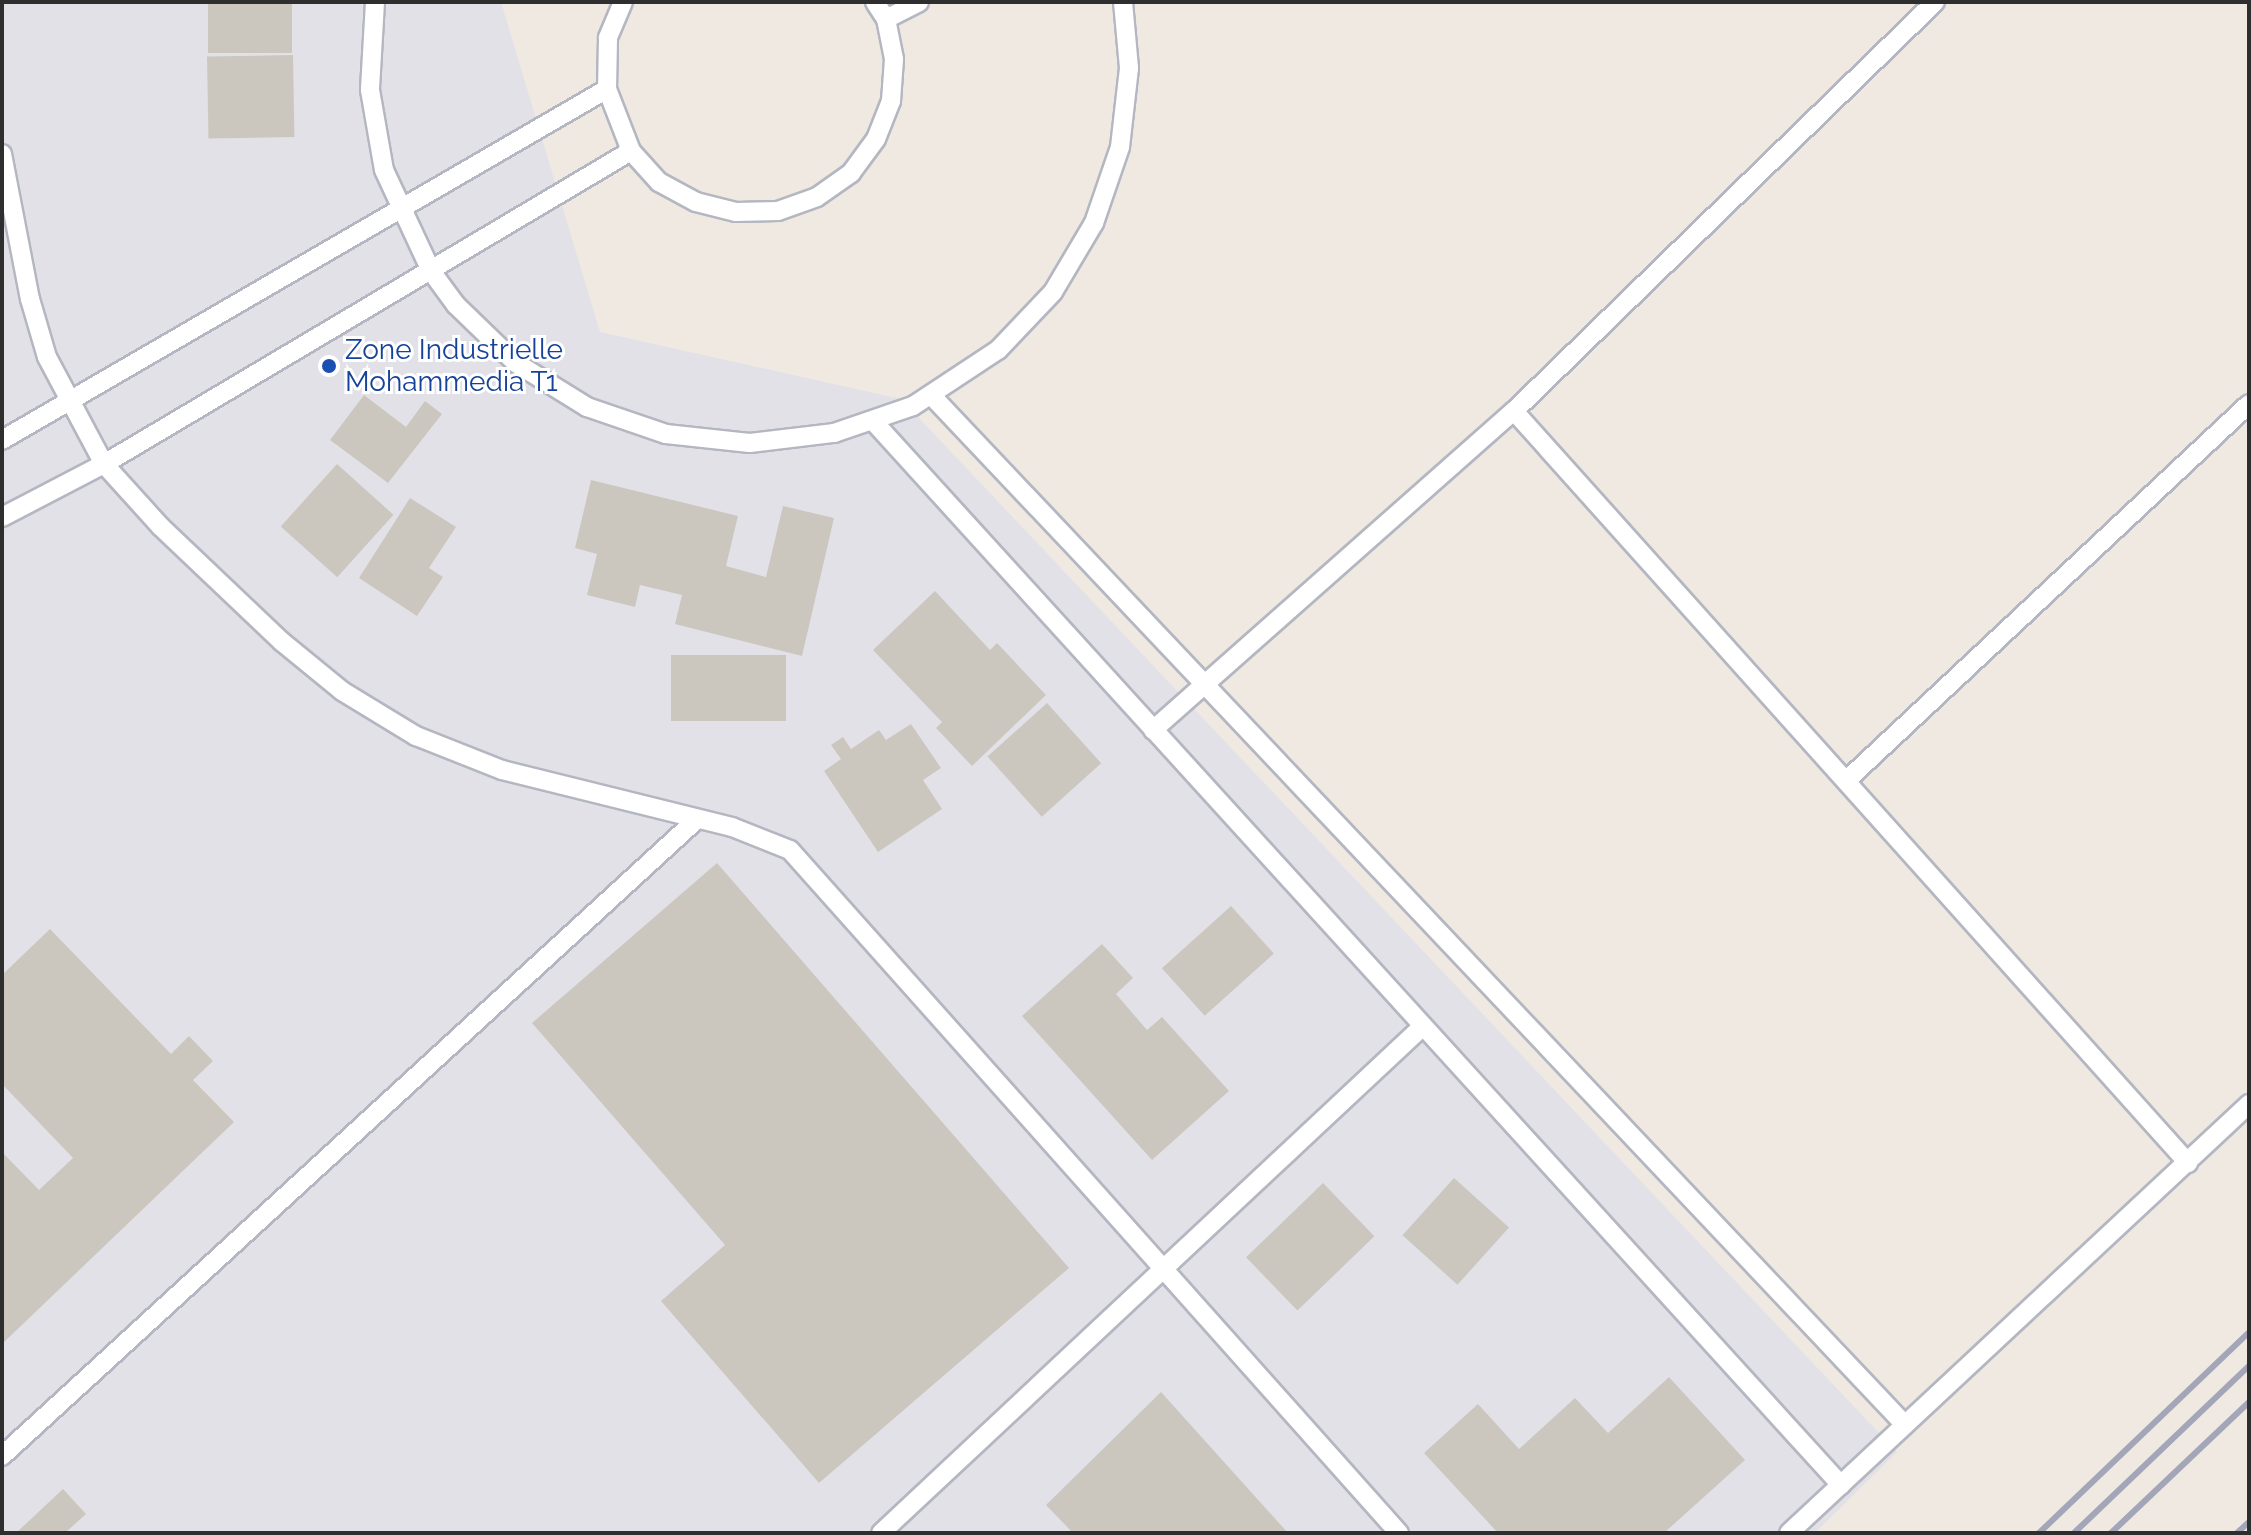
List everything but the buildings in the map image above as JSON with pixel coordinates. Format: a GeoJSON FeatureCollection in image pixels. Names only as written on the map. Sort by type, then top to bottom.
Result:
{"type":"FeatureCollection","features":[{"type":"Feature","properties":{"kind":"lane"},"geometry":{"type":"LineString","coordinates":[[375,2],[370,90],[384,170],[398,207],[431,271],[484,335],[516,363],[587,407],[626,423],[694,439],[750,443],[806,438],[874,422],[932,396],[967,375],[1027,322],[1053,292],[1094,223],[1120,147],[1126,108],[1123,2]]}},
{"type":"Feature","properties":{"kind":"lane"},"geometry":{"type":"LineString","coordinates":[[623,2],[608,38],[607,89],[631,151],[659,182],[696,202],[736,212],[778,211],[817,197],[851,173],[876,139],[892,87],[894,59],[886,19],[875,2]]}},
{"type":"Feature","properties":{"kind":"lane"},"geometry":{"type":"LineString","coordinates":[[886,19],[919,2]]}},
{"type":"Feature","properties":{"kind":"lane"},"geometry":{"type":"LineString","coordinates":[[1153,730],[1514,411],[1935,2]]}},
{"type":"Feature","properties":{"kind":"lane"},"geometry":{"type":"LineString","coordinates":[[2,440],[398,207],[607,89]]}},
{"type":"Feature","properties":{"kind":"lane"},"geometry":{"type":"LineString","coordinates":[[2,517],[104,464],[631,151]]}},
{"type":"Feature","properties":{"kind":"lane"},"geometry":{"type":"LineString","coordinates":[[2,154],[30,299],[68,402],[104,464],[173,538],[281,641],[342,691],[416,736],[502,770],[763,836],[790,850],[1399,1533]]}},
{"type":"Feature","properties":{"kind":"lane"},"geometry":{"type":"LineString","coordinates":[[932,396],[1905,1425]]}},
{"type":"Feature","properties":{"kind":"lane"},"geometry":{"type":"LineString","coordinates":[[1847,780],[2249,404]]}},
{"type":"Feature","properties":{"kind":"lane"},"geometry":{"type":"LineString","coordinates":[[1514,411],[2188,1163]]}},
{"type":"Feature","properties":{"kind":"lane"},"geometry":{"type":"LineString","coordinates":[[874,422],[1841,1485]]}},
{"type":"Feature","properties":{"kind":"lane"},"geometry":{"type":"LineString","coordinates":[[2,1456],[695,821]]}},
{"type":"Feature","properties":{"kind":"lane"},"geometry":{"type":"LineString","coordinates":[[881,1533],[1161,1267],[1423,1026]]}},
{"type":"Feature","properties":{"kind":"lane"},"geometry":{"type":"LineString","coordinates":[[1789,1533],[2249,1104]]}},
{"type":"Feature","properties":{"kind":"shaded area"},"geometry":{"type":"Polygon","coordinates":[[[2,2],[501,2],[600,332],[901,399],[1897,1452],[1815,1533],[2,1533],[2,2]]]}},
{"type":"Feature","properties":{"kind":"railway"},"geometry":{"type":"LineString","coordinates":[[2039,1533],[2249,1332]]}},
{"type":"Feature","properties":{"kind":"railway"},"geometry":{"type":"LineString","coordinates":[[2074,1533],[2249,1366]]}},
{"type":"Feature","properties":{"kind":"railway"},"geometry":{"type":"LineString","coordinates":[[2111,1533],[2249,1402]]}},
{"type":"Feature","properties":{"kind":"railway"},"geometry":{"type":"LineString","coordinates":[[2237,1533],[2249,1522]]}},
{"type":"Feature","properties":{"kind":"place","name":"Zone Industrielle Mohammedia T1"},"geometry":{"type":"Point","coordinates":[329,366]}}]}
